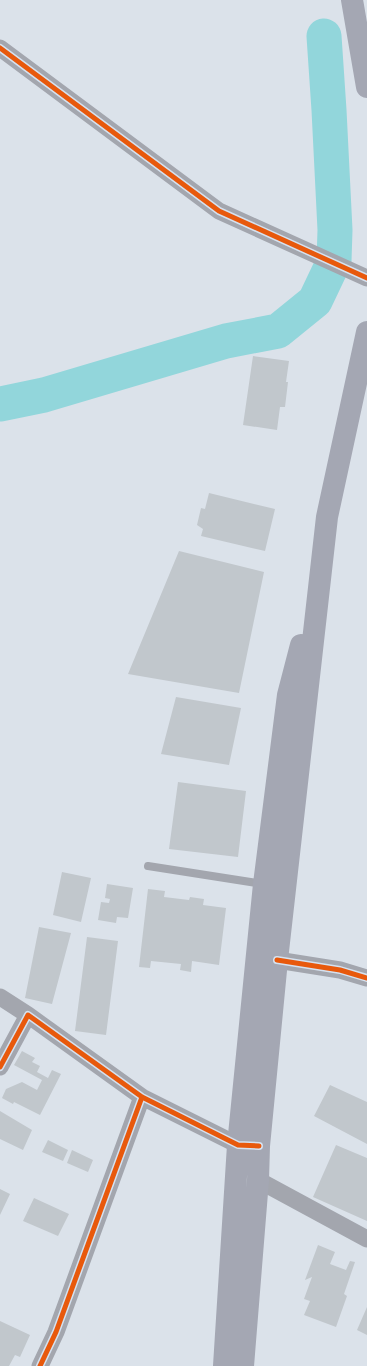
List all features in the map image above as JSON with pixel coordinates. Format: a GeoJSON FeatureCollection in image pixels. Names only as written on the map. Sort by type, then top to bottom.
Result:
{"type":"FeatureCollection","features":[{"type":"Feature","properties":{"kind":"main road"},"geometry":{"type":"LineString","coordinates":[[352,0],[367,87]]}},
{"type":"Feature","properties":{"kind":"main road"},"geometry":{"type":"LineString","coordinates":[[224,1366],[249,1145],[277,960],[327,518],[367,332]]}},
{"type":"Feature","properties":{"kind":"main road"},"geometry":{"type":"LineString","coordinates":[[243,1366],[258,1180],[249,1145],[264,884],[288,695],[322,560]]}},
{"type":"Feature","properties":{"kind":"street"},"geometry":{"type":"LineString","coordinates":[[0,48],[219,211],[367,278]]}},
{"type":"Feature","properties":{"kind":"street"},"geometry":{"type":"LineString","coordinates":[[277,960],[340,970],[367,978]]}},
{"type":"Feature","properties":{"kind":"street"},"geometry":{"type":"LineString","coordinates":[[0,997],[28,1015],[142,1097],[249,1145]]}},
{"type":"Feature","properties":{"kind":"street"},"geometry":{"type":"LineString","coordinates":[[0,1067],[28,1015]]}},
{"type":"Feature","properties":{"kind":"street"},"geometry":{"type":"LineString","coordinates":[[40,1366],[56,1332],[142,1097]]}},
{"type":"Feature","properties":{"kind":"street"},"geometry":{"type":"LineString","coordinates":[[258,1180],[367,1239]]}},
{"type":"Feature","properties":{"kind":"lane"},"geometry":{"type":"LineString","coordinates":[[148,866],[264,884]]}},
{"type":"Feature","properties":{"kind":"building"},"geometry":{"type":"Polygon","coordinates":[[[253,356],[289,361],[285,407],[280,407],[277,430],[243,425],[253,356]]]}},
{"type":"Feature","properties":{"kind":"building"},"geometry":{"type":"Polygon","coordinates":[[[209,493],[275,509],[265,551],[201,536],[203,529],[197,525],[201,508],[205,509],[209,493]]]}},
{"type":"Feature","properties":{"kind":"building"},"geometry":{"type":"Polygon","coordinates":[[[179,551],[264,572],[239,693],[128,674],[179,551]]]}},
{"type":"Feature","properties":{"kind":"building"},"geometry":{"type":"Polygon","coordinates":[[[176,697],[241,708],[229,765],[161,754],[176,697]]]}},
{"type":"Feature","properties":{"kind":"building"},"geometry":{"type":"Polygon","coordinates":[[[178,782],[246,791],[238,857],[169,849],[178,782]]]}},
{"type":"Feature","properties":{"kind":"building"},"geometry":{"type":"Polygon","coordinates":[[[62,872],[91,878],[81,922],[53,915],[62,872]]]}},
{"type":"Feature","properties":{"kind":"building"},"geometry":{"type":"Polygon","coordinates":[[[107,884],[133,888],[128,918],[117,917],[116,923],[98,920],[101,902],[109,903],[110,899],[105,898],[107,884]]]}},
{"type":"Feature","properties":{"kind":"building"},"geometry":{"type":"Polygon","coordinates":[[[148,889],[165,891],[164,897],[189,900],[190,897],[204,899],[203,905],[226,908],[219,965],[192,961],[191,972],[180,970],[181,964],[151,961],[150,968],[139,967],[148,889]]]}},
{"type":"Feature","properties":{"kind":"building"},"geometry":{"type":"Polygon","coordinates":[[[39,927],[71,933],[52,1004],[25,998],[39,927]]]}},
{"type":"Feature","properties":{"kind":"building"},"geometry":{"type":"Polygon","coordinates":[[[87,937],[118,941],[106,1035],[75,1031],[87,937]]]}},
{"type":"Feature","properties":{"kind":"building"},"geometry":{"type":"Polygon","coordinates":[[[22,1051],[35,1058],[32,1062],[40,1066],[37,1072],[48,1078],[52,1070],[61,1074],[40,1115],[14,1102],[13,1104],[2,1098],[6,1089],[22,1082],[37,1090],[42,1080],[14,1065],[22,1051]]]}},
{"type":"Feature","properties":{"kind":"building"},"geometry":{"type":"Polygon","coordinates":[[[330,1085],[367,1102],[367,1144],[314,1116],[330,1085]]]}},
{"type":"Feature","properties":{"kind":"building"},"geometry":{"type":"Polygon","coordinates":[[[0,1111],[32,1130],[23,1150],[0,1139],[0,1111]]]}},
{"type":"Feature","properties":{"kind":"building"},"geometry":{"type":"Polygon","coordinates":[[[48,1140],[68,1150],[63,1161],[42,1152],[48,1140]]]}},
{"type":"Feature","properties":{"kind":"building"},"geometry":{"type":"Polygon","coordinates":[[[336,1145],[367,1158],[367,1221],[313,1197],[336,1145]]]}},
{"type":"Feature","properties":{"kind":"building"},"geometry":{"type":"Polygon","coordinates":[[[72,1150],[93,1160],[88,1172],[67,1163],[72,1150]]]}},
{"type":"Feature","properties":{"kind":"building"},"geometry":{"type":"Polygon","coordinates":[[[0,1189],[10,1194],[0,1215],[0,1189]]]}},
{"type":"Feature","properties":{"kind":"building"},"geometry":{"type":"Polygon","coordinates":[[[34,1198],[69,1214],[58,1236],[23,1221],[34,1198]]]}},
{"type":"Feature","properties":{"kind":"building"},"geometry":{"type":"Polygon","coordinates":[[[318,1245],[335,1252],[330,1264],[346,1270],[350,1261],[355,1262],[344,1294],[347,1296],[336,1327],[304,1315],[310,1301],[304,1299],[312,1277],[305,1280],[318,1245]]]}},
{"type":"Feature","properties":{"kind":"building"},"geometry":{"type":"Polygon","coordinates":[[[367,1307],[367,1335],[357,1330],[367,1307]]]}},
{"type":"Feature","properties":{"kind":"building"},"geometry":{"type":"Polygon","coordinates":[[[0,1321],[30,1335],[20,1357],[15,1355],[9,1366],[0,1366],[0,1321]]]}},
{"type":"Feature","properties":{"kind":"waterway"},"geometry":{"type":"LineString","coordinates":[[0,404],[44,395],[226,341],[278,331],[315,301],[334,261],[335,230],[324,36]]}},
{"type":"Feature","properties":{"kind":"cycle path"},"geometry":{"type":"LineString","coordinates":[[0,48],[219,211],[367,278]]}},
{"type":"Feature","properties":{"kind":"cycle path"},"geometry":{"type":"LineString","coordinates":[[277,960],[340,970],[367,978]]}},
{"type":"Feature","properties":{"kind":"cycle path"},"geometry":{"type":"LineString","coordinates":[[0,1067],[28,1015],[142,1097],[238,1145],[259,1146]]}},
{"type":"Feature","properties":{"kind":"cycle path"},"geometry":{"type":"LineString","coordinates":[[40,1366],[56,1332],[142,1097]]}}]}
